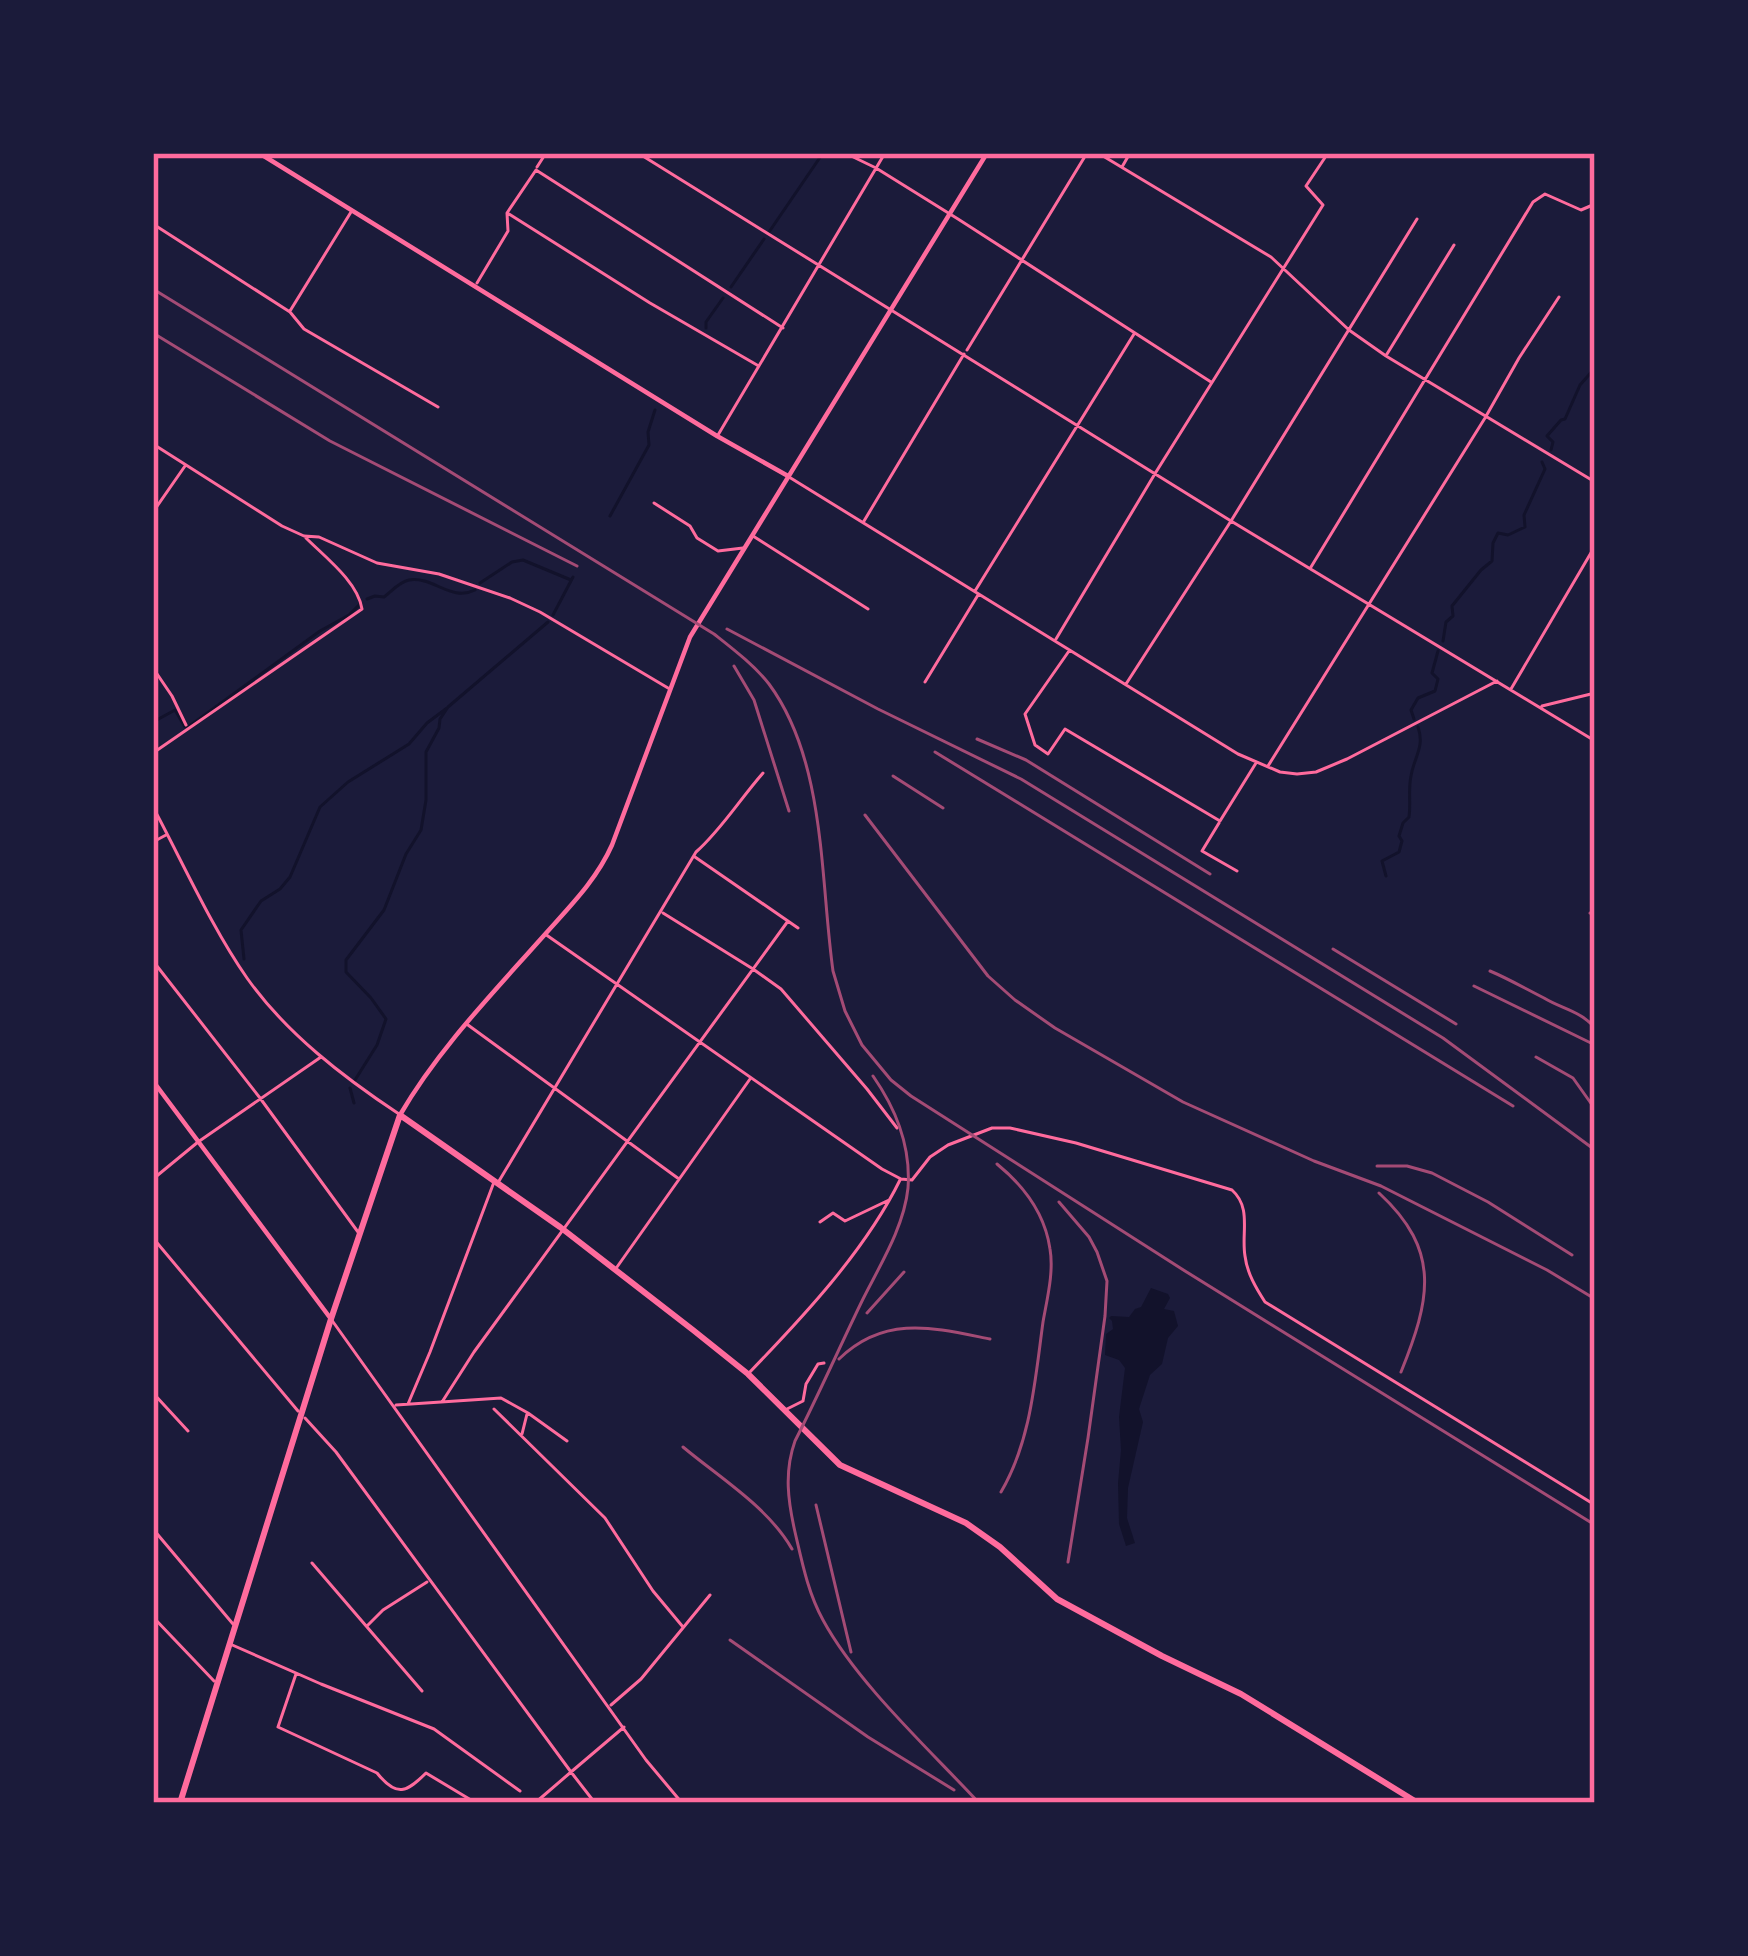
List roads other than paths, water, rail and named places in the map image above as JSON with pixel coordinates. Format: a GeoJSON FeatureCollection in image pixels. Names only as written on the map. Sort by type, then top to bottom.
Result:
{"type":"FeatureCollection","features":[{"type":"Feature","properties":{"kind":"main road"},"geometry":{"type":"LineString","coordinates":[[259,153],[788,476]]}},
{"type":"Feature","properties":{"kind":"main road"},"geometry":{"type":"LineString","coordinates":[[180,1803],[400,1115],[467,1024],[603,865],[669,689],[708,603],[987,153]]}},
{"type":"Feature","properties":{"kind":"main road"},"geometry":{"type":"LineString","coordinates":[[153,1081],[331,1319]]}},
{"type":"Feature","properties":{"kind":"main road"},"geometry":{"type":"LineString","coordinates":[[400,1115],[616,1269],[748,1374],[840,1465],[967,1523],[1058,1599],[1230,1688],[1418,1803]]}},
{"type":"Feature","properties":{"kind":"street"},"geometry":{"type":"LineString","coordinates":[[475,287],[508,231],[507,213],[546,153]]}},
{"type":"Feature","properties":{"kind":"street"},"geometry":{"type":"LineString","coordinates":[[638,153],[1595,741]]}},
{"type":"Feature","properties":{"kind":"street"},"geometry":{"type":"LineString","coordinates":[[845,153],[1024,260],[1213,383]]}},
{"type":"Feature","properties":{"kind":"street"},"geometry":{"type":"LineString","coordinates":[[717,436],[885,153]]}},
{"type":"Feature","properties":{"kind":"street"},"geometry":{"type":"LineString","coordinates":[[863,523],[1087,153]]}},
{"type":"Feature","properties":{"kind":"street"},"geometry":{"type":"LineString","coordinates":[[1098,153],[1284,267],[1349,330],[1386,356],[1595,482]]}},
{"type":"Feature","properties":{"kind":"street"},"geometry":{"type":"LineString","coordinates":[[1122,167],[1130,153]]}},
{"type":"Feature","properties":{"kind":"street"},"geometry":{"type":"LineString","coordinates":[[1055,640],[1324,205],[1306,186],[1328,153]]}},
{"type":"Feature","properties":{"kind":"street"},"geometry":{"type":"LineString","coordinates":[[536,170],[783,328]]}},
{"type":"Feature","properties":{"kind":"street"},"geometry":{"type":"LineString","coordinates":[[1595,172],[1595,187]]}},
{"type":"Feature","properties":{"kind":"street"},"geometry":{"type":"LineString","coordinates":[[1310,568],[1533,202],[1545,194],[1582,209],[1595,204]]}},
{"type":"Feature","properties":{"kind":"street"},"geometry":{"type":"LineString","coordinates":[[290,312],[352,211]]}},
{"type":"Feature","properties":{"kind":"street"},"geometry":{"type":"LineString","coordinates":[[507,213],[760,366]]}},
{"type":"Feature","properties":{"kind":"street"},"geometry":{"type":"LineString","coordinates":[[1126,684],[1417,219]]}},
{"type":"Feature","properties":{"kind":"street"},"geometry":{"type":"LineString","coordinates":[[153,224],[290,312],[304,329],[438,407]]}},
{"type":"Feature","properties":{"kind":"street"},"geometry":{"type":"LineString","coordinates":[[1386,356],[1454,245]]}},
{"type":"Feature","properties":{"kind":"street"},"geometry":{"type":"LineString","coordinates":[[1267,767],[1559,297]]}},
{"type":"Feature","properties":{"kind":"street"},"geometry":{"type":"LineString","coordinates":[[926,682],[1135,333]]}},
{"type":"Feature","properties":{"kind":"street"},"geometry":{"type":"LineString","coordinates":[[153,444],[282,526],[377,562],[439,574],[510,598],[669,689]]}},
{"type":"Feature","properties":{"kind":"street"},"geometry":{"type":"LineString","coordinates":[[153,512],[187,465]]}},
{"type":"Feature","properties":{"kind":"street"},"geometry":{"type":"LineString","coordinates":[[788,476],[1238,754],[1267,767],[1297,774],[1316,772],[1497,681]]}},
{"type":"Feature","properties":{"kind":"street"},"geometry":{"type":"LineString","coordinates":[[654,503],[718,551],[742,548]]}},
{"type":"Feature","properties":{"kind":"street"},"geometry":{"type":"LineString","coordinates":[[751,535],[868,609]]}},
{"type":"Feature","properties":{"kind":"street"},"geometry":{"type":"LineString","coordinates":[[153,753],[362,610],[361,600],[345,578],[304,536]]}},
{"type":"Feature","properties":{"kind":"street"},"geometry":{"type":"LineString","coordinates":[[1510,690],[1595,546]]}},
{"type":"Feature","properties":{"kind":"street"},"geometry":{"type":"LineString","coordinates":[[1070,650],[1025,715],[1036,745],[1048,754],[1065,729],[1220,821]]}},
{"type":"Feature","properties":{"kind":"street"},"geometry":{"type":"LineString","coordinates":[[153,668],[186,725]]}},
{"type":"Feature","properties":{"kind":"street"},"geometry":{"type":"LineString","coordinates":[[1540,707],[1595,693]]}},
{"type":"Feature","properties":{"kind":"street"},"geometry":{"type":"LineString","coordinates":[[1237,871],[1202,851],[1256,763]]}},
{"type":"Feature","properties":{"kind":"street"},"geometry":{"type":"LineString","coordinates":[[407,1404],[496,1181],[694,856],[763,773]]}},
{"type":"Feature","properties":{"kind":"street"},"geometry":{"type":"LineString","coordinates":[[153,807],[248,979],[322,1057],[400,1115]]}},
{"type":"Feature","properties":{"kind":"street"},"geometry":{"type":"LineString","coordinates":[[153,842],[168,834]]}},
{"type":"Feature","properties":{"kind":"street"},"geometry":{"type":"LineString","coordinates":[[694,856],[798,928]]}},
{"type":"Feature","properties":{"kind":"street"},"geometry":{"type":"LineString","coordinates":[[662,912],[781,989],[897,1128]]}},
{"type":"Feature","properties":{"kind":"street"},"geometry":{"type":"LineString","coordinates":[[442,1402],[473,1352],[788,921]]}},
{"type":"Feature","properties":{"kind":"street"},"geometry":{"type":"LineString","coordinates":[[545,934],[901,1179],[916,1177],[929,1157],[948,1145],[1002,1127],[1076,1143],[1232,1190],[1244,1207],[1246,1264],[1265,1302],[1595,1505]]}},
{"type":"Feature","properties":{"kind":"street"},"geometry":{"type":"LineString","coordinates":[[153,961],[360,1234]]}},
{"type":"Feature","properties":{"kind":"street"},"geometry":{"type":"LineString","coordinates":[[467,1024],[679,1179]]}},
{"type":"Feature","properties":{"kind":"street"},"geometry":{"type":"LineString","coordinates":[[153,1179],[198,1142],[322,1057]]}},
{"type":"Feature","properties":{"kind":"street"},"geometry":{"type":"LineString","coordinates":[[616,1269],[751,1077]]}},
{"type":"Feature","properties":{"kind":"street"},"geometry":{"type":"LineString","coordinates":[[748,1374],[874,1228],[901,1179]]}},
{"type":"Feature","properties":{"kind":"street"},"geometry":{"type":"LineString","coordinates":[[820,1222],[833,1213],[845,1221],[891,1199]]}},
{"type":"Feature","properties":{"kind":"street"},"geometry":{"type":"LineString","coordinates":[[153,1238],[336,1453],[595,1803]]}},
{"type":"Feature","properties":{"kind":"street"},"geometry":{"type":"LineString","coordinates":[[331,1319],[646,1760],[682,1803]]}},
{"type":"Feature","properties":{"kind":"street"},"geometry":{"type":"LineString","coordinates":[[785,1410],[802,1401],[811,1374],[818,1364],[824,1364]]}},
{"type":"Feature","properties":{"kind":"street"},"geometry":{"type":"LineString","coordinates":[[153,1393],[188,1431]]}},
{"type":"Feature","properties":{"kind":"street"},"geometry":{"type":"LineString","coordinates":[[394,1405],[501,1398],[567,1441]]}},
{"type":"Feature","properties":{"kind":"street"},"geometry":{"type":"LineString","coordinates":[[494,1409],[605,1518],[683,1627]]}},
{"type":"Feature","properties":{"kind":"street"},"geometry":{"type":"LineString","coordinates":[[522,1435],[528,1413]]}},
{"type":"Feature","properties":{"kind":"street"},"geometry":{"type":"LineString","coordinates":[[153,1529],[235,1625]]}},
{"type":"Feature","properties":{"kind":"street"},"geometry":{"type":"LineString","coordinates":[[312,1563],[422,1691]]}},
{"type":"Feature","properties":{"kind":"street"},"geometry":{"type":"LineString","coordinates":[[367,1626],[382,1610],[429,1581]]}},
{"type":"Feature","properties":{"kind":"street"},"geometry":{"type":"LineString","coordinates":[[609,1706],[641,1678],[710,1594]]}},
{"type":"Feature","properties":{"kind":"street"},"geometry":{"type":"LineString","coordinates":[[153,1617],[216,1684]]}},
{"type":"Feature","properties":{"kind":"street"},"geometry":{"type":"LineString","coordinates":[[228,1643],[434,1729],[520,1792]]}},
{"type":"Feature","properties":{"kind":"street"},"geometry":{"type":"LineString","coordinates":[[297,1671],[278,1727],[377,1773],[386,1785],[399,1790],[408,1790],[426,1773],[476,1803]]}},
{"type":"Feature","properties":{"kind":"street"},"geometry":{"type":"LineString","coordinates":[[536,1803],[624,1727]]}},
{"type":"Feature","properties":{"kind":"waterway"},"geometry":{"type":"LineString","coordinates":[[769,232],[823,153]]}},
{"type":"Feature","properties":{"kind":"waterway"},"geometry":{"type":"LineString","coordinates":[[731,287],[764,239]]}},
{"type":"Feature","properties":{"kind":"waterway"},"geometry":{"type":"LineString","coordinates":[[706,328],[723,298]]}},
{"type":"Feature","properties":{"kind":"waterway"},"geometry":{"type":"LineString","coordinates":[[1551,450],[1553,442],[1547,436],[1565,419],[1580,385],[1595,368]]}},
{"type":"Feature","properties":{"kind":"waterway"},"geometry":{"type":"LineString","coordinates":[[610,516],[649,445],[655,410]]}},
{"type":"Feature","properties":{"kind":"waterway"},"geometry":{"type":"LineString","coordinates":[[1443,641],[1452,606],[1492,561],[1498,533],[1508,535],[1525,527],[1524,515],[1545,469],[1542,462]]}},
{"type":"Feature","properties":{"kind":"waterway"},"geometry":{"type":"LineString","coordinates":[[480,583],[523,560],[571,580]]}},
{"type":"Feature","properties":{"kind":"waterway"},"geometry":{"type":"LineString","coordinates":[[553,615],[573,577]]}},
{"type":"Feature","properties":{"kind":"waterway"},"geometry":{"type":"LineString","coordinates":[[367,599],[384,597],[409,580],[458,593],[475,590]]}},
{"type":"Feature","properties":{"kind":"waterway"},"geometry":{"type":"LineString","coordinates":[[153,722],[175,710],[188,727],[360,604]]}},
{"type":"Feature","properties":{"kind":"waterway"},"geometry":{"type":"LineString","coordinates":[[355,1080],[377,1045],[386,1019],[346,972],[346,960],[384,910],[421,830],[426,752],[448,707],[548,622]]}},
{"type":"Feature","properties":{"kind":"waterway"},"geometry":{"type":"LineString","coordinates":[[1414,719],[1411,710],[1418,698],[1435,691],[1438,679],[1432,673],[1438,651]]}},
{"type":"Feature","properties":{"kind":"waterway"},"geometry":{"type":"LineString","coordinates":[[244,959],[241,930],[261,901],[290,877],[320,807],[348,782],[409,744],[447,708]]}},
{"type":"Feature","properties":{"kind":"waterway"},"geometry":{"type":"LineString","coordinates":[[1386,876],[1382,861],[1399,852],[1399,836],[1409,817],[1418,727]]}},
{"type":"Feature","properties":{"kind":"waterway"},"geometry":{"type":"LineString","coordinates":[[350,1088],[354,1103]]}},
{"type":"Feature","properties":{"kind":"railway"},"geometry":{"type":"LineString","coordinates":[[153,289],[714,634],[763,677],[788,715],[811,784],[833,971],[845,1011],[862,1045],[891,1080],[1185,1271],[1595,1525]]}},
{"type":"Feature","properties":{"kind":"railway"},"geometry":{"type":"LineString","coordinates":[[153,333],[330,441],[577,566]]}},
{"type":"Feature","properties":{"kind":"railway"},"geometry":{"type":"LineString","coordinates":[[727,629],[1021,779],[1443,1038],[1595,1150]]}},
{"type":"Feature","properties":{"kind":"railway"},"geometry":{"type":"LineString","coordinates":[[734,666],[754,700],[789,811]]}},
{"type":"Feature","properties":{"kind":"railway"},"geometry":{"type":"LineString","coordinates":[[977,739],[1026,760],[1210,874]]}},
{"type":"Feature","properties":{"kind":"railway"},"geometry":{"type":"LineString","coordinates":[[935,752],[1513,1106]]}},
{"type":"Feature","properties":{"kind":"railway"},"geometry":{"type":"LineString","coordinates":[[893,776],[943,808]]}},
{"type":"Feature","properties":{"kind":"railway"},"geometry":{"type":"LineString","coordinates":[[865,815],[988,976],[1055,1028],[1183,1102],[1381,1186],[1595,1299]]}},
{"type":"Feature","properties":{"kind":"railway"},"geometry":{"type":"LineString","coordinates":[[1590,913],[1595,915]]}},
{"type":"Feature","properties":{"kind":"railway"},"geometry":{"type":"LineString","coordinates":[[1333,949],[1456,1024]]}},
{"type":"Feature","properties":{"kind":"railway"},"geometry":{"type":"LineString","coordinates":[[1490,971],[1577,1014],[1595,1028]]}},
{"type":"Feature","properties":{"kind":"railway"},"geometry":{"type":"LineString","coordinates":[[1474,986],[1595,1045]]}},
{"type":"Feature","properties":{"kind":"railway"},"geometry":{"type":"LineString","coordinates":[[1536,1057],[1573,1078],[1595,1109]]}},
{"type":"Feature","properties":{"kind":"railway"},"geometry":{"type":"LineString","coordinates":[[873,1076],[889,1102],[904,1143],[906,1203],[795,1441],[788,1475],[790,1509],[809,1588],[837,1644],[895,1715],[979,1803]]}},
{"type":"Feature","properties":{"kind":"railway"},"geometry":{"type":"LineString","coordinates":[[997,1164],[1038,1213],[1051,1267],[1030,1410],[1019,1452],[1001,1492]]}},
{"type":"Feature","properties":{"kind":"railway"},"geometry":{"type":"LineString","coordinates":[[1377,1166],[1407,1166],[1432,1173],[1572,1255]]}},
{"type":"Feature","properties":{"kind":"railway"},"geometry":{"type":"LineString","coordinates":[[1379,1193],[1413,1235],[1424,1277],[1419,1322],[1401,1372]]}},
{"type":"Feature","properties":{"kind":"railway"},"geometry":{"type":"LineString","coordinates":[[1059,1202],[1089,1237],[1107,1281],[1068,1562]]}},
{"type":"Feature","properties":{"kind":"railway"},"geometry":{"type":"LineString","coordinates":[[867,1313],[904,1272]]}},
{"type":"Feature","properties":{"kind":"railway"},"geometry":{"type":"LineString","coordinates":[[839,1359],[874,1335],[892,1330],[930,1329],[990,1339]]}},
{"type":"Feature","properties":{"kind":"railway"},"geometry":{"type":"LineString","coordinates":[[683,1447],[757,1506],[792,1549]]}},
{"type":"Feature","properties":{"kind":"railway"},"geometry":{"type":"LineString","coordinates":[[816,1505],[851,1652]]}},
{"type":"Feature","properties":{"kind":"railway"},"geometry":{"type":"LineString","coordinates":[[730,1640],[868,1737],[954,1790]]}}]}
